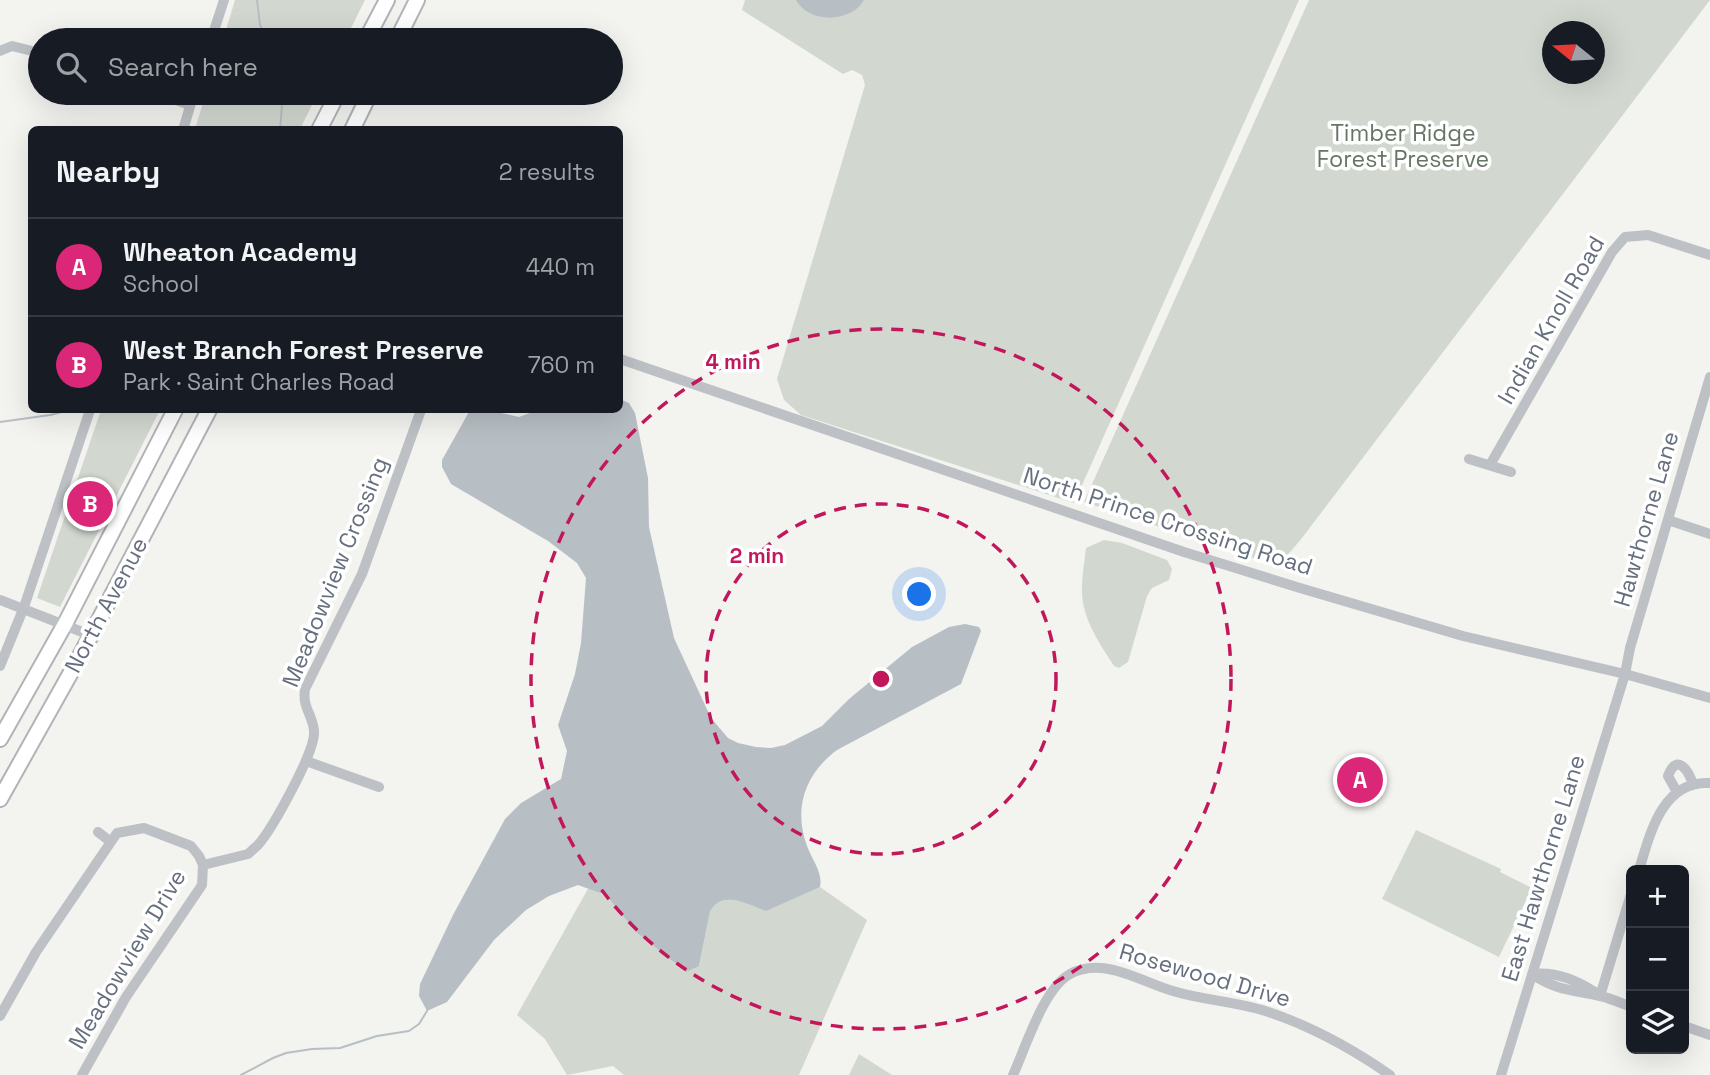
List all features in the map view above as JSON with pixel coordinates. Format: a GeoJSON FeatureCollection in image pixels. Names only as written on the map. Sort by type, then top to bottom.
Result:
{"type":"FeatureCollection","features":[{"type":"Feature","properties":{"kind":"main road"},"geometry":{"type":"LineString","coordinates":[[372,28],[387,0]]}},
{"type":"Feature","properties":{"kind":"main road"},"geometry":{"type":"LineString","coordinates":[[403,28],[417,0]]}},
{"type":"Feature","properties":{"kind":"main road"},"geometry":{"type":"LineString","coordinates":[[321,126],[332,105]]}},
{"type":"Feature","properties":{"kind":"main road"},"geometry":{"type":"LineString","coordinates":[[354,126],[364,105]]}},
{"type":"Feature","properties":{"kind":"main road","name":"North Avenue"},"geometry":{"type":"LineString","coordinates":[[0,739],[65,624],[173,413]]}},
{"type":"Feature","properties":{"kind":"main road","name":"North Avenue"},"geometry":{"type":"LineString","coordinates":[[0,799],[207,413]]}},
{"type":"Feature","properties":{"kind":"street"},"geometry":{"type":"LineString","coordinates":[[215,28],[224,0]]}},
{"type":"Feature","properties":{"kind":"street"},"geometry":{"type":"LineString","coordinates":[[0,51],[12,46],[28,50]]}},
{"type":"Feature","properties":{"kind":"street"},"geometry":{"type":"LineString","coordinates":[[184,126],[190,105]]}},
{"type":"Feature","properties":{"kind":"street","name":"Indian Knoll Road"},"geometry":{"type":"LineString","coordinates":[[1490,466],[1612,251],[1625,237],[1648,235],[1710,255]]}},
{"type":"Feature","properties":{"kind":"street","name":"North Prince Crossing Road"},"geometry":{"type":"LineString","coordinates":[[623,360],[1300,588],[1463,636],[1625,674],[1710,698]]}},
{"type":"Feature","properties":{"kind":"street","name":"Hawthorne Lane"},"geometry":{"type":"LineString","coordinates":[[1625,674],[1710,377]]}},
{"type":"Feature","properties":{"kind":"street"},"geometry":{"type":"LineString","coordinates":[[0,666],[24,607],[89,413]]}},
{"type":"Feature","properties":{"kind":"street","name":"Meadowview Crossing"},"geometry":{"type":"LineString","coordinates":[[203,865],[248,854],[258,845],[306,761],[313,743],[314,729],[304,705],[305,689],[362,574],[420,413]]}},
{"type":"Feature","properties":{"kind":"street"},"geometry":{"type":"LineString","coordinates":[[1469,459],[1511,472]]}},
{"type":"Feature","properties":{"kind":"street"},"geometry":{"type":"LineString","coordinates":[[1668,520],[1710,534]]}},
{"type":"Feature","properties":{"kind":"street"},"geometry":{"type":"LineString","coordinates":[[0,600],[24,607],[90,635]]}},
{"type":"Feature","properties":{"kind":"street","name":"East Hawthorne Lane"},"geometry":{"type":"LineString","coordinates":[[1501,1075],[1625,674]]}},
{"type":"Feature","properties":{"kind":"street"},"geometry":{"type":"LineString","coordinates":[[306,761],[379,787]]}},
{"type":"Feature","properties":{"kind":"street"},"geometry":{"type":"LineString","coordinates":[[1640,865],[1650,832],[1665,804],[1684,788],[1710,783]]}},
{"type":"Feature","properties":{"kind":"street"},"geometry":{"type":"LineString","coordinates":[[0,1016],[36,952],[117,833],[135,828],[149,829],[191,846],[203,865]]}},
{"type":"Feature","properties":{"kind":"street"},"geometry":{"type":"LineString","coordinates":[[98,832],[111,842]]}},
{"type":"Feature","properties":{"kind":"street","name":"Meadowview Drive"},"geometry":{"type":"LineString","coordinates":[[82,1075],[126,997],[202,885],[203,865]]}},
{"type":"Feature","properties":{"kind":"street"},"geometry":{"type":"LineString","coordinates":[[1600,996],[1626,910]]}},
{"type":"Feature","properties":{"kind":"street","name":"Rosewood Drive"},"geometry":{"type":"LineString","coordinates":[[1014,1075],[1052,991],[1070,974],[1103,968],[1175,992],[1244,1005],[1279,1016],[1330,1039],[1390,1075]]}},
{"type":"Feature","properties":{"kind":"street"},"geometry":{"type":"LineString","coordinates":[[1532,974],[1548,972],[1581,982],[1600,996],[1626,1005]]}},
{"type":"Feature","properties":{"kind":"street"},"geometry":{"type":"LineString","coordinates":[[1689,1028],[1710,1035]]}},
{"type":"Feature","properties":{"kind":"green space"},"geometry":{"type":"Polygon","coordinates":[[[235,0],[365,0],[351,28],[227,28],[235,0]]]}},
{"type":"Feature","properties":{"kind":"green space"},"geometry":{"type":"Polygon","coordinates":[[[745,0],[1299,0],[1074,503],[801,415],[784,400],[777,379],[865,85],[862,75],[852,70],[843,74],[742,10],[745,0]]]}},
{"type":"Feature","properties":{"kind":"green space","name":"Timber Ridge Forest Preserve"},"geometry":{"type":"Polygon","coordinates":[[[1309,0],[1710,0],[1302,538],[1286,557],[1266,562],[1084,502],[1309,0]]]}},
{"type":"Feature","properties":{"kind":"green space"},"geometry":{"type":"Polygon","coordinates":[[[202,105],[312,105],[302,126],[196,126],[202,105]]]}},
{"type":"Feature","properties":{"kind":"green space"},"geometry":{"type":"Polygon","coordinates":[[[100,413],[158,413],[60,607],[37,598],[100,413]]]}},
{"type":"Feature","properties":{"kind":"green space"},"geometry":{"type":"Polygon","coordinates":[[[1104,540],[1122,543],[1167,560],[1172,569],[1169,580],[1152,588],[1147,596],[1128,662],[1119,668],[1114,666],[1091,628],[1082,596],[1086,548],[1104,540]]]}},
{"type":"Feature","properties":{"kind":"green space"},"geometry":{"type":"Polygon","coordinates":[[[1416,830],[1501,869],[1500,872],[1532,888],[1499,957],[1382,899],[1416,830]]]}},
{"type":"Feature","properties":{"kind":"green space"},"geometry":{"type":"Polygon","coordinates":[[[589,887],[612,902],[637,932],[679,968],[699,966],[710,912],[721,901],[735,900],[766,910],[820,887],[867,920],[799,1075],[624,1075],[613,1066],[567,1075],[545,1039],[517,1015],[589,887]]]}},
{"type":"Feature","properties":{"kind":"green space"},"geometry":{"type":"Polygon","coordinates":[[[859,1054],[892,1075],[849,1075],[859,1054]]]}},
{"type":"Feature","properties":{"kind":"shaded area"},"geometry":{"type":"Polygon","coordinates":[[[796,0],[864,0],[850,13],[830,18],[810,13],[796,0]]]}},
{"type":"Feature","properties":{"kind":"shaded area"},"geometry":{"type":"Polygon","coordinates":[[[623,400],[629,403],[635,413],[648,478],[649,527],[674,638],[711,718],[728,738],[738,743],[771,748],[785,745],[822,726],[849,699],[912,647],[949,627],[965,624],[979,627],[981,631],[961,684],[837,750],[826,759],[810,781],[802,805],[801,818],[807,846],[820,876],[820,887],[766,911],[735,900],[721,901],[710,912],[699,966],[686,972],[636,932],[606,895],[578,885],[549,896],[526,910],[494,940],[447,1002],[427,1011],[419,996],[420,984],[453,915],[505,819],[521,803],[561,779],[567,751],[558,725],[575,674],[581,643],[586,578],[577,563],[548,541],[451,484],[442,467],[442,460],[468,413],[501,413],[519,417],[530,413],[623,413],[623,400]]]}},
{"type":"Feature","properties":{"kind":"waterway"},"geometry":{"type":"LineString","coordinates":[[257,0],[261,28]]}},
{"type":"Feature","properties":{"kind":"waterway"},"geometry":{"type":"LineString","coordinates":[[280,126],[282,105]]}},
{"type":"Feature","properties":{"kind":"waterway"},"geometry":{"type":"LineString","coordinates":[[0,422],[58,413]]}},
{"type":"Feature","properties":{"kind":"waterway"},"geometry":{"type":"LineString","coordinates":[[241,1075],[286,1053],[340,1048],[377,1036],[409,1031],[419,1024],[427,1011]]}},
{"type":"Feature","properties":{"kind":"place","name":"West Branch Forest Preserve"},"geometry":{"type":"Point","coordinates":[90,504]}},
{"type":"Feature","properties":{"kind":"place","name":"Wheaton Academy"},"geometry":{"type":"Point","coordinates":[1360,780]}}]}
